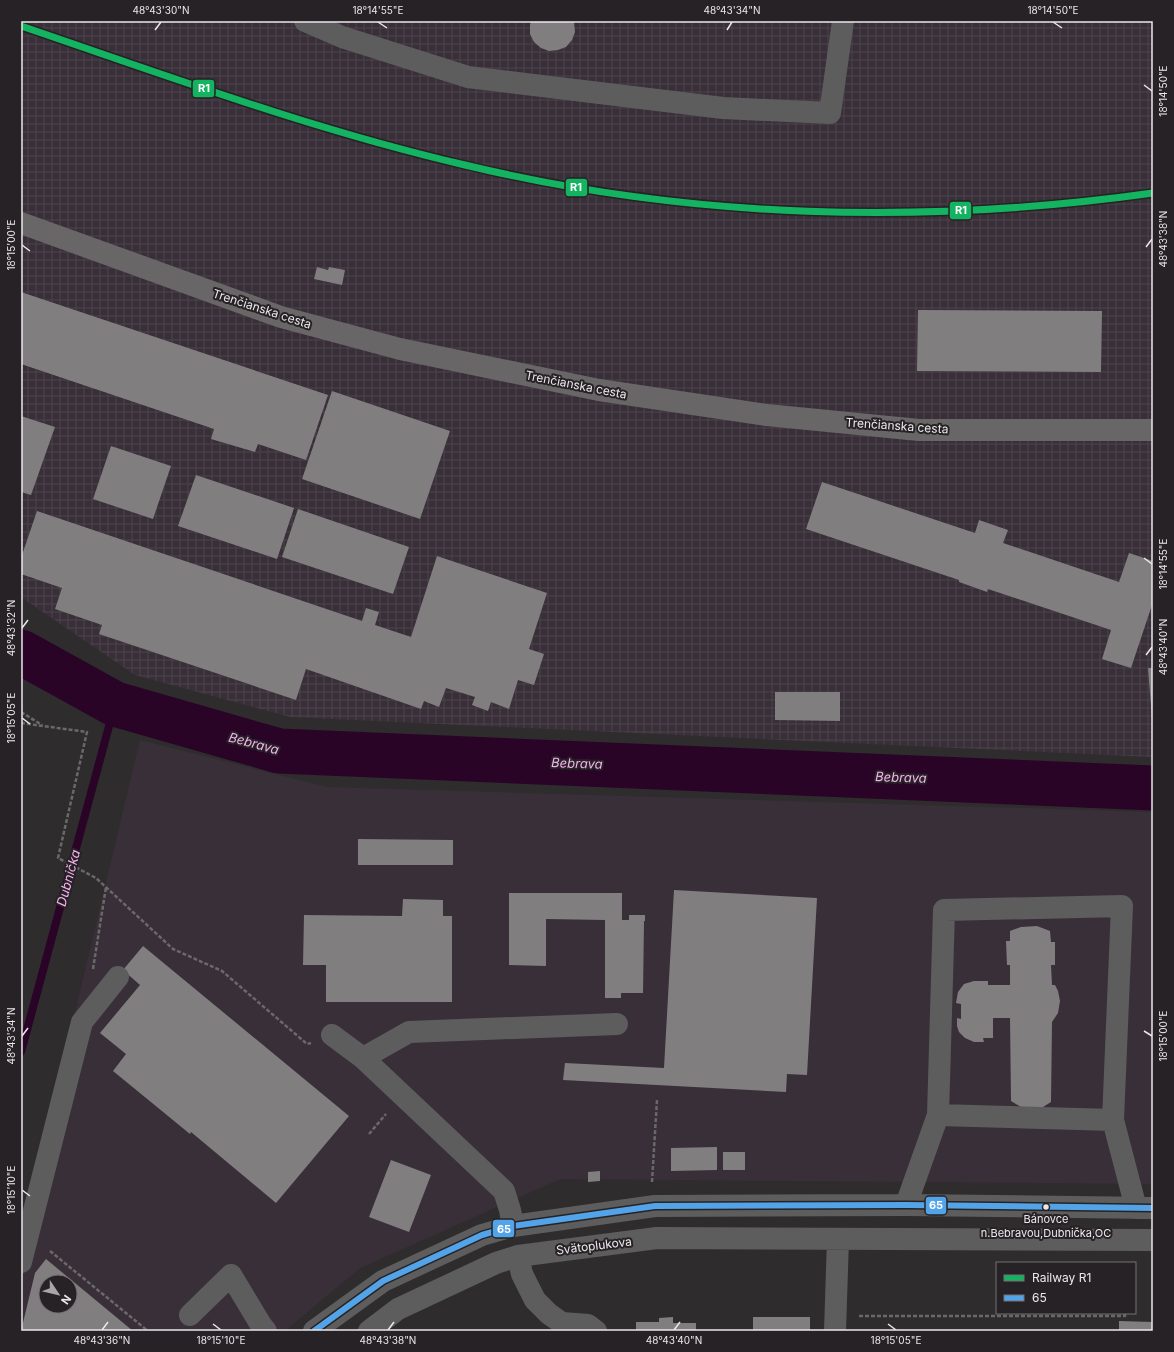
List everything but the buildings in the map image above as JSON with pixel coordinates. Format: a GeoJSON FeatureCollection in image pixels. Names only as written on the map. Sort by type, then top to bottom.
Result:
{"type":"FeatureCollection","features":[{"type":"Feature","properties":{"kind":"main road","name":"Trenčianska cesta"},"geometry":{"type":"LineString","coordinates":[[21,223],[281,317],[400,349],[599,390],[767,415],[920,430],[1153,430]]}},
{"type":"Feature","properties":{"kind":"street"},"geometry":{"type":"LineString","coordinates":[[305,21],[350,39],[468,77],[723,108],[830,113],[843,21]]}},
{"type":"Feature","properties":{"kind":"street"},"geometry":{"type":"LineString","coordinates":[[314,1331],[383,1281],[482,1235],[513,1226],[655,1206],[916,1205],[1144,1208],[1113,1120],[1122,906],[944,910],[938,1115],[916,1205],[924,1239]]}},
{"type":"Feature","properties":{"kind":"street"},"geometry":{"type":"LineString","coordinates":[[21,1262],[82,1022],[118,977]]}},
{"type":"Feature","properties":{"kind":"street"},"geometry":{"type":"LineString","coordinates":[[363,1058],[409,1032],[617,1024]]}},
{"type":"Feature","properties":{"kind":"street"},"geometry":{"type":"LineString","coordinates":[[332,1035],[363,1058],[504,1191],[513,1226]]}},
{"type":"Feature","properties":{"kind":"street"},"geometry":{"type":"LineString","coordinates":[[938,1115],[1113,1120]]}},
{"type":"Feature","properties":{"kind":"street","name":"Svätoplukova"},"geometry":{"type":"LineString","coordinates":[[369,1331],[398,1309],[496,1263],[518,1256],[657,1238],[1153,1240]]}},
{"type":"Feature","properties":{"kind":"street"},"geometry":{"type":"LineString","coordinates":[[835,1324],[838,1239]]}},
{"type":"Feature","properties":{"kind":"street"},"geometry":{"type":"LineString","coordinates":[[518,1256],[522,1274],[536,1300],[549,1314],[562,1323],[588,1326],[596,1331]]}},
{"type":"Feature","properties":{"kind":"street"},"geometry":{"type":"LineString","coordinates":[[190,1315],[231,1275],[266,1331]]}},
{"type":"Feature","properties":{"kind":"path"},"geometry":{"type":"LineString","coordinates":[[21,712],[44,726]]}},
{"type":"Feature","properties":{"kind":"path"},"geometry":{"type":"LineString","coordinates":[[21,723],[87,732],[58,858],[96,878],[173,949],[222,971],[306,1044],[332,1035]]}},
{"type":"Feature","properties":{"kind":"path"},"geometry":{"type":"LineString","coordinates":[[92,972],[106,887]]}},
{"type":"Feature","properties":{"kind":"path"},"geometry":{"type":"LineString","coordinates":[[652,1183],[657,1100]]}},
{"type":"Feature","properties":{"kind":"path"},"geometry":{"type":"LineString","coordinates":[[368,1134],[386,1114]]}},
{"type":"Feature","properties":{"kind":"path"},"geometry":{"type":"LineString","coordinates":[[50,1251],[148,1331]]}},
{"type":"Feature","properties":{"kind":"path"},"geometry":{"type":"LineString","coordinates":[[835,1324],[1125,1316],[1125,1314]]}},
{"type":"Feature","properties":{"kind":"shaded area"},"geometry":{"type":"Polygon","coordinates":[[[21,21],[1153,21],[1153,757],[290,717],[135,675],[21,597],[21,21]]]}},
{"type":"Feature","properties":{"kind":"shaded area"},"geometry":{"type":"Polygon","coordinates":[[[140,740],[327,787],[1153,812],[1153,1184],[560,1179],[360,1268],[285,1331],[21,1331],[21,1239],[140,740]]]}},
{"type":"Feature","properties":{"kind":"waterway","name":"Bebrava"},"geometry":{"type":"LineString","coordinates":[[21,652],[115,704],[279,751],[1153,788]]}},
{"type":"Feature","properties":{"kind":"waterway","name":"Dubnička"},"geometry":{"type":"LineString","coordinates":[[21,1052],[115,704]]}},
{"type":"Feature","properties":{"kind":"rail line","name":"R1"},"geometry":{"type":"LineString","coordinates":[[21,26],[186,83],[353,136],[465,165],[550,183],[635,197],[721,206],[808,211],[894,212],[981,210],[1067,203],[1153,193]]}},
{"type":"Feature","properties":{"kind":"transit line","name":"65"},"geometry":{"type":"LineString","coordinates":[[314,1331],[383,1281],[482,1235],[513,1226],[655,1206],[906,1205],[1153,1208]]}},
{"type":"Feature","properties":{"kind":"place","name":"Bánovce n.Bebravou,Dubnička,OC"},"geometry":{"type":"Point","coordinates":[1046,1207]}}]}
